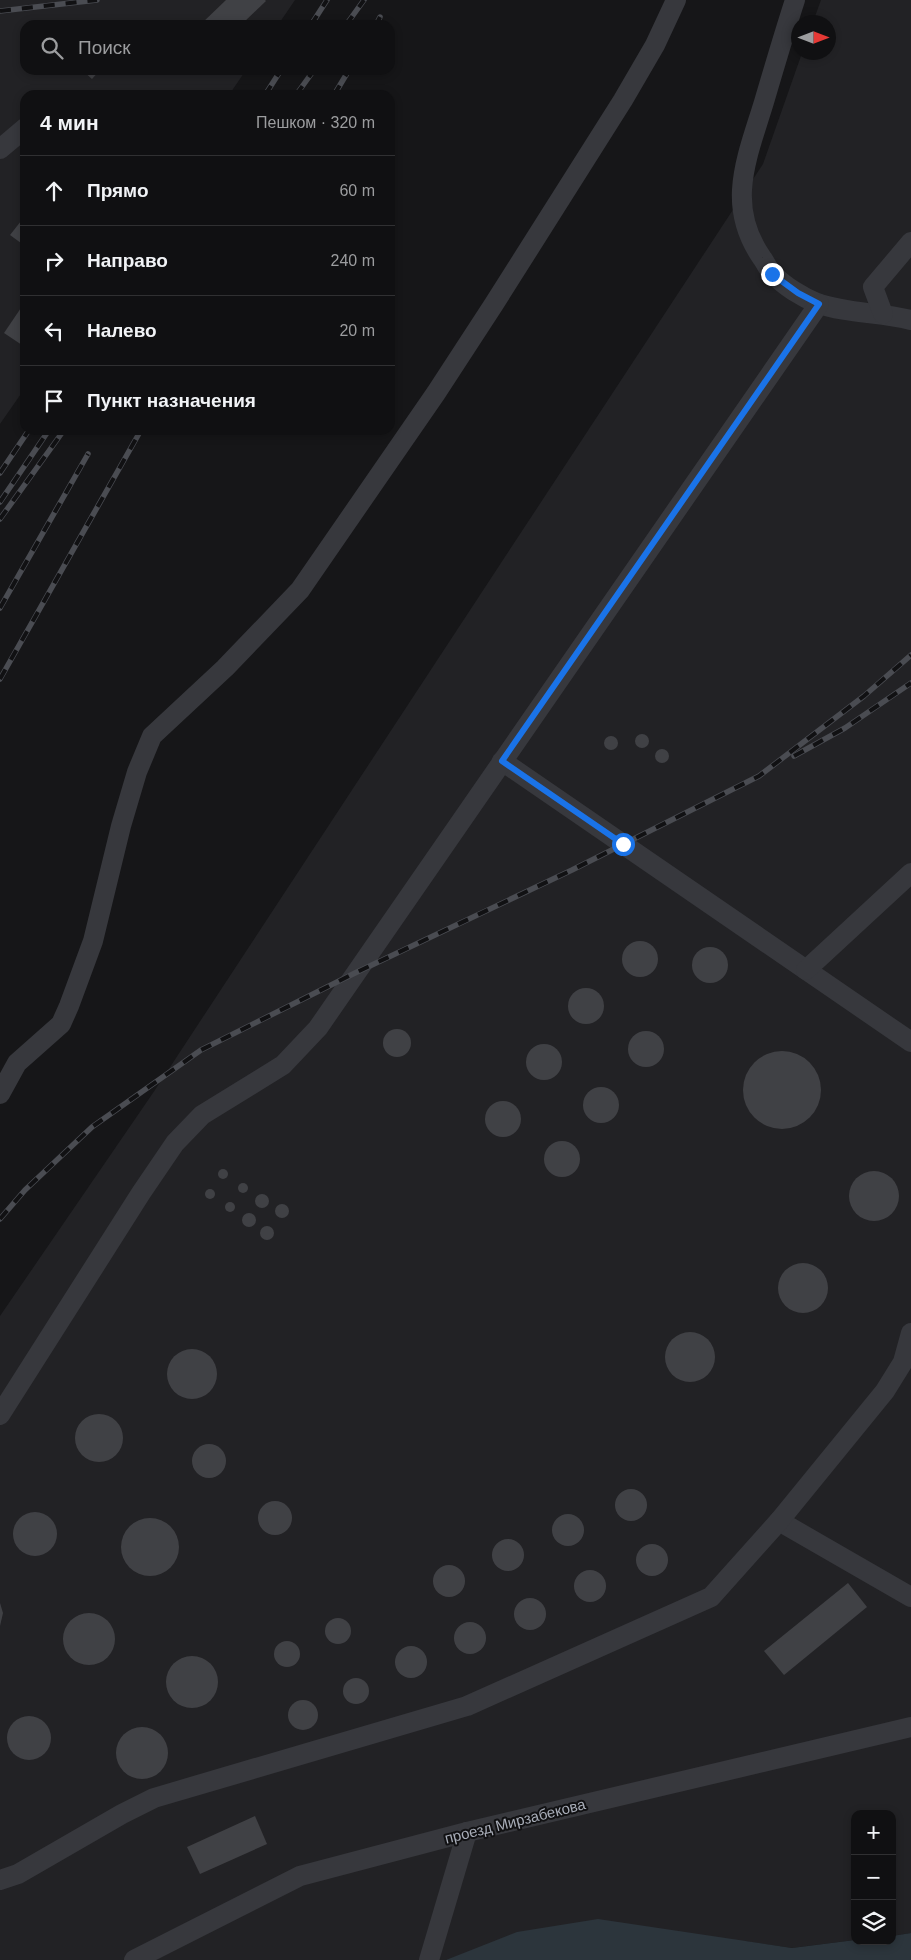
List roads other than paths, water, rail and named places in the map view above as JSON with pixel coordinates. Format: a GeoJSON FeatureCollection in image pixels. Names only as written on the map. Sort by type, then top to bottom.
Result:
{"type":"FeatureCollection","features":[{"type":"Feature","properties":{"kind":"street"},"geometry":{"type":"LineString","coordinates":[[0,1094],[17,1063],[61,1024],[69,1006],[93,941],[121,826],[137,772],[152,736],[225,668],[300,590],[436,393],[489,312],[623,100],[655,45],[676,0]]}},
{"type":"Feature","properties":{"kind":"street"},"geometry":{"type":"LineString","coordinates":[[795,0],[744,171],[743,207],[746,229],[754,248],[772,274],[798,293],[819,304],[911,320]]}},
{"type":"Feature","properties":{"kind":"street"},"geometry":{"type":"LineString","coordinates":[[0,149],[20,132]]}},
{"type":"Feature","properties":{"kind":"street"},"geometry":{"type":"LineString","coordinates":[[883,314],[873,287],[911,242]]}},
{"type":"Feature","properties":{"kind":"street"},"geometry":{"type":"LineString","coordinates":[[0,1415],[140,1193],[175,1143],[202,1115],[283,1066],[318,1028],[819,304]]}},
{"type":"Feature","properties":{"kind":"street"},"geometry":{"type":"LineString","coordinates":[[502,761],[911,1042]]}},
{"type":"Feature","properties":{"kind":"street"},"geometry":{"type":"LineString","coordinates":[[806,970],[911,873]]}},
{"type":"Feature","properties":{"kind":"street"},"geometry":{"type":"LineString","coordinates":[[0,1880],[18,1874],[122,1814],[154,1798],[466,1706],[712,1597],[779,1521],[885,1391],[903,1362],[911,1333]]}},
{"type":"Feature","properties":{"kind":"street"},"geometry":{"type":"LineString","coordinates":[[779,1521],[911,1597]]}},
{"type":"Feature","properties":{"kind":"street","name":"проезд Мирзабекова"},"geometry":{"type":"LineString","coordinates":[[134,1960],[300,1876],[466,1832],[911,1728]]}},
{"type":"Feature","properties":{"kind":"street"},"geometry":{"type":"LineString","coordinates":[[429,1960],[466,1832]]}},
{"type":"Feature","properties":{"kind":"railway"},"geometry":{"type":"LineString","coordinates":[[0,11],[97,0]]}},
{"type":"Feature","properties":{"kind":"railway"},"geometry":{"type":"LineString","coordinates":[[314,20],[327,0]]}},
{"type":"Feature","properties":{"kind":"railway"},"geometry":{"type":"LineString","coordinates":[[350,20],[364,0]]}},
{"type":"Feature","properties":{"kind":"railway"},"geometry":{"type":"LineString","coordinates":[[268,90],[278,75]]}},
{"type":"Feature","properties":{"kind":"railway"},"geometry":{"type":"LineString","coordinates":[[300,90],[310,75]]}},
{"type":"Feature","properties":{"kind":"railway"},"geometry":{"type":"LineString","coordinates":[[337,90],[346,75]]}},
{"type":"Feature","properties":{"kind":"railway"},"geometry":{"type":"LineString","coordinates":[[0,473],[26,435]]}},
{"type":"Feature","properties":{"kind":"railway"},"geometry":{"type":"LineString","coordinates":[[0,502],[46,435]]}},
{"type":"Feature","properties":{"kind":"railway"},"geometry":{"type":"LineString","coordinates":[[0,519],[60,435]]}},
{"type":"Feature","properties":{"kind":"railway"},"geometry":{"type":"LineString","coordinates":[[0,679],[138,435]]}},
{"type":"Feature","properties":{"kind":"railway"},"geometry":{"type":"LineString","coordinates":[[0,608],[88,454]]}},
{"type":"Feature","properties":{"kind":"railway"},"geometry":{"type":"LineString","coordinates":[[0,1219],[25,1190],[92,1127],[201,1050],[355,973],[572,870],[759,776],[864,696],[911,655]]}},
{"type":"Feature","properties":{"kind":"railway"},"geometry":{"type":"LineString","coordinates":[[794,756],[845,728],[911,683]]}}]}
